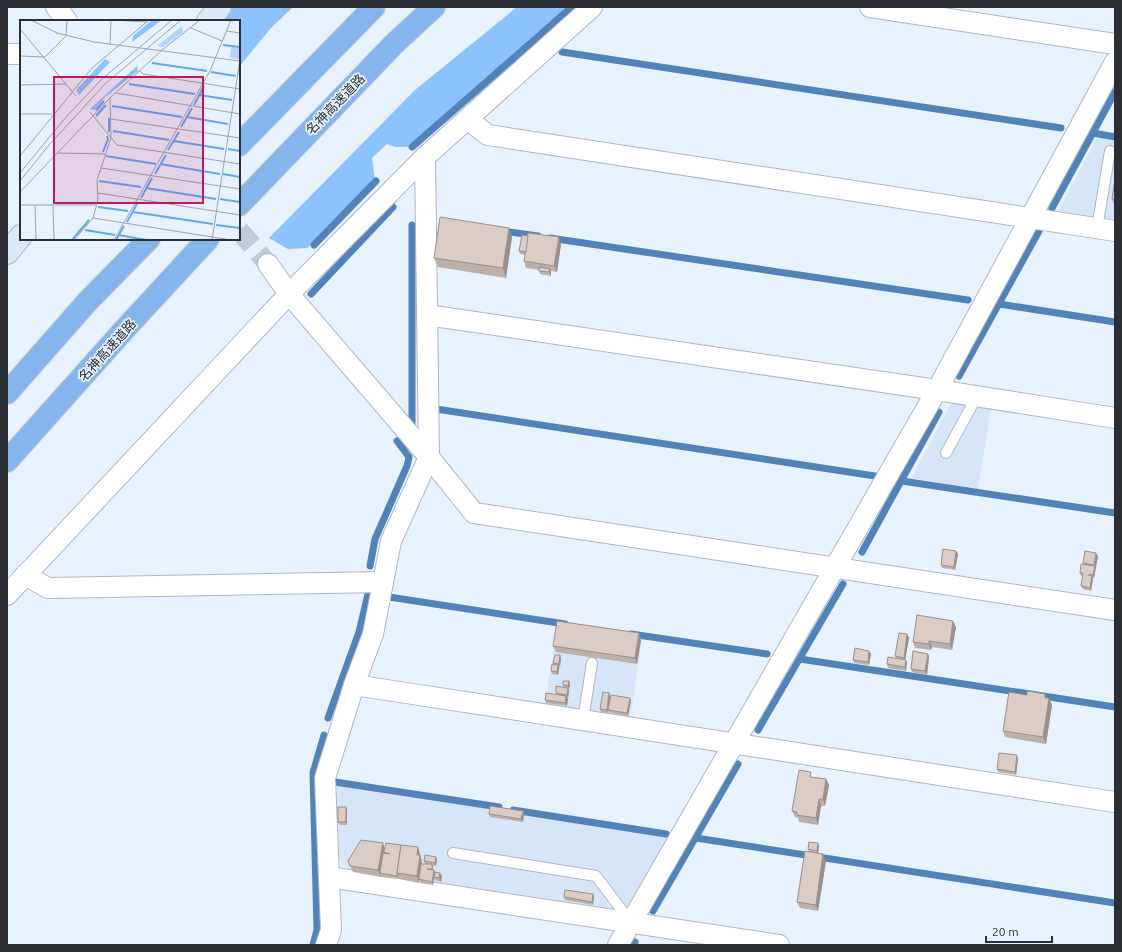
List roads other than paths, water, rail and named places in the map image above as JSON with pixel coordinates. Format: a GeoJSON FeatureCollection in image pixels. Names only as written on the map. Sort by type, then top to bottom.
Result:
{"type":"FeatureCollection","features":[{"type":"Feature","properties":{"kind":"highway"},"geometry":{"type":"LineString","coordinates":[[240,145],[374,7]]}},
{"type":"Feature","properties":{"kind":"highway","name":"名神高速道路"},"geometry":{"type":"LineString","coordinates":[[240,204],[394,44],[434,7]]}},
{"type":"Feature","properties":{"kind":"highway"},"geometry":{"type":"LineString","coordinates":[[7,394],[88,301],[147,240]]}},
{"type":"Feature","properties":{"kind":"highway","name":"名神高速道路"},"geometry":{"type":"LineString","coordinates":[[7,462],[124,330],[207,240]]}},
{"type":"Feature","properties":{"kind":"street"},"geometry":{"type":"LineString","coordinates":[[56,7],[66,20]]}},
{"type":"Feature","properties":{"kind":"street"},"geometry":{"type":"LineString","coordinates":[[209,20],[220,7]]}},
{"type":"Feature","properties":{"kind":"street"},"geometry":{"type":"LineString","coordinates":[[7,595],[289,294],[425,157],[592,7]]}},
{"type":"Feature","properties":{"kind":"street"},"geometry":{"type":"LineString","coordinates":[[870,7],[1115,44]]}},
{"type":"Feature","properties":{"kind":"street"},"geometry":{"type":"LineString","coordinates":[[7,54],[20,54]]}},
{"type":"Feature","properties":{"kind":"street"},"geometry":{"type":"LineString","coordinates":[[618,945],[937,390],[1032,218],[1115,62]]}},
{"type":"Feature","properties":{"kind":"street"},"geometry":{"type":"LineString","coordinates":[[467,119],[488,135],[1106,229]]}},
{"type":"Feature","properties":{"kind":"street"},"geometry":{"type":"LineString","coordinates":[[326,945],[330,930],[325,778],[354,685],[373,634],[391,541],[429,457],[425,157]]}},
{"type":"Feature","properties":{"kind":"street"},"geometry":{"type":"LineString","coordinates":[[7,253],[20,237]]}},
{"type":"Feature","properties":{"kind":"street"},"geometry":{"type":"LineString","coordinates":[[268,264],[289,294],[429,457],[474,513],[1115,610]]}},
{"type":"Feature","properties":{"kind":"street"},"geometry":{"type":"LineString","coordinates":[[427,315],[937,390],[1115,418]]}},
{"type":"Feature","properties":{"kind":"street"},"geometry":{"type":"LineString","coordinates":[[25,575],[48,588],[383,582]]}},
{"type":"Feature","properties":{"kind":"street"},"geometry":{"type":"LineString","coordinates":[[354,685],[1115,802]]}},
{"type":"Feature","properties":{"kind":"street"},"geometry":{"type":"LineString","coordinates":[[329,877],[779,945]]}},
{"type":"Feature","properties":{"kind":"lane"},"geometry":{"type":"LineString","coordinates":[[1106,229],[1110,150]]}},
{"type":"Feature","properties":{"kind":"lane"},"geometry":{"type":"LineString","coordinates":[[946,453],[977,396]]}},
{"type":"Feature","properties":{"kind":"lane"},"geometry":{"type":"LineString","coordinates":[[583,720],[592,663]]}},
{"type":"Feature","properties":{"kind":"lane"},"geometry":{"type":"LineString","coordinates":[[453,853],[596,876],[631,922]]}},
{"type":"Feature","properties":{"kind":"waterway"},"geometry":{"type":"LineString","coordinates":[[412,147],[572,7]]}},
{"type":"Feature","properties":{"kind":"waterway"},"geometry":{"type":"LineString","coordinates":[[562,52],[1061,128]]}},
{"type":"Feature","properties":{"kind":"waterway"},"geometry":{"type":"LineString","coordinates":[[1052,208],[1115,92]]}},
{"type":"Feature","properties":{"kind":"waterway"},"geometry":{"type":"LineString","coordinates":[[1093,133],[1115,137]]}},
{"type":"Feature","properties":{"kind":"waterway"},"geometry":{"type":"LineString","coordinates":[[314,245],[376,181]]}},
{"type":"Feature","properties":{"kind":"waterway"},"geometry":{"type":"LineString","coordinates":[[311,294],[393,207]]}},
{"type":"Feature","properties":{"kind":"waterway"},"geometry":{"type":"LineString","coordinates":[[412,225],[412,427]]}},
{"type":"Feature","properties":{"kind":"waterway"},"geometry":{"type":"LineString","coordinates":[[502,231],[538,236]]}},
{"type":"Feature","properties":{"kind":"waterway"},"geometry":{"type":"LineString","coordinates":[[959,376],[1039,231]]}},
{"type":"Feature","properties":{"kind":"waterway"},"geometry":{"type":"LineString","coordinates":[[550,238],[968,300]]}},
{"type":"Feature","properties":{"kind":"waterway"},"geometry":{"type":"LineString","coordinates":[[999,304],[1115,322]]}},
{"type":"Feature","properties":{"kind":"waterway"},"geometry":{"type":"LineString","coordinates":[[436,409],[875,476]]}},
{"type":"Feature","properties":{"kind":"waterway"},"geometry":{"type":"LineString","coordinates":[[862,552],[939,412]]}},
{"type":"Feature","properties":{"kind":"waterway"},"geometry":{"type":"LineString","coordinates":[[370,566],[375,539],[407,466],[409,457],[397,441]]}},
{"type":"Feature","properties":{"kind":"waterway"},"geometry":{"type":"LineString","coordinates":[[902,481],[1115,513]]}},
{"type":"Feature","properties":{"kind":"waterway"},"geometry":{"type":"LineString","coordinates":[[758,730],[843,584]]}},
{"type":"Feature","properties":{"kind":"waterway"},"geometry":{"type":"LineString","coordinates":[[328,718],[359,632],[368,594]]}},
{"type":"Feature","properties":{"kind":"waterway"},"geometry":{"type":"LineString","coordinates":[[389,597],[565,624]]}},
{"type":"Feature","properties":{"kind":"waterway"},"geometry":{"type":"LineString","coordinates":[[631,634],[767,654]]}},
{"type":"Feature","properties":{"kind":"waterway"},"geometry":{"type":"LineString","coordinates":[[800,659],[1115,707]]}},
{"type":"Feature","properties":{"kind":"waterway"},"geometry":{"type":"LineString","coordinates":[[313,945],[317,930],[313,773],[324,735]]}},
{"type":"Feature","properties":{"kind":"waterway"},"geometry":{"type":"LineString","coordinates":[[653,911],[738,764]]}},
{"type":"Feature","properties":{"kind":"waterway"},"geometry":{"type":"LineString","coordinates":[[335,782],[499,807]]}},
{"type":"Feature","properties":{"kind":"waterway"},"geometry":{"type":"LineString","coordinates":[[513,810],[666,834]]}},
{"type":"Feature","properties":{"kind":"waterway"},"geometry":{"type":"LineString","coordinates":[[696,838],[1115,903]]}},
{"type":"Feature","properties":{"kind":"tunnel"},"geometry":{"type":"LineString","coordinates":[[240,231],[268,264]]}}]}
